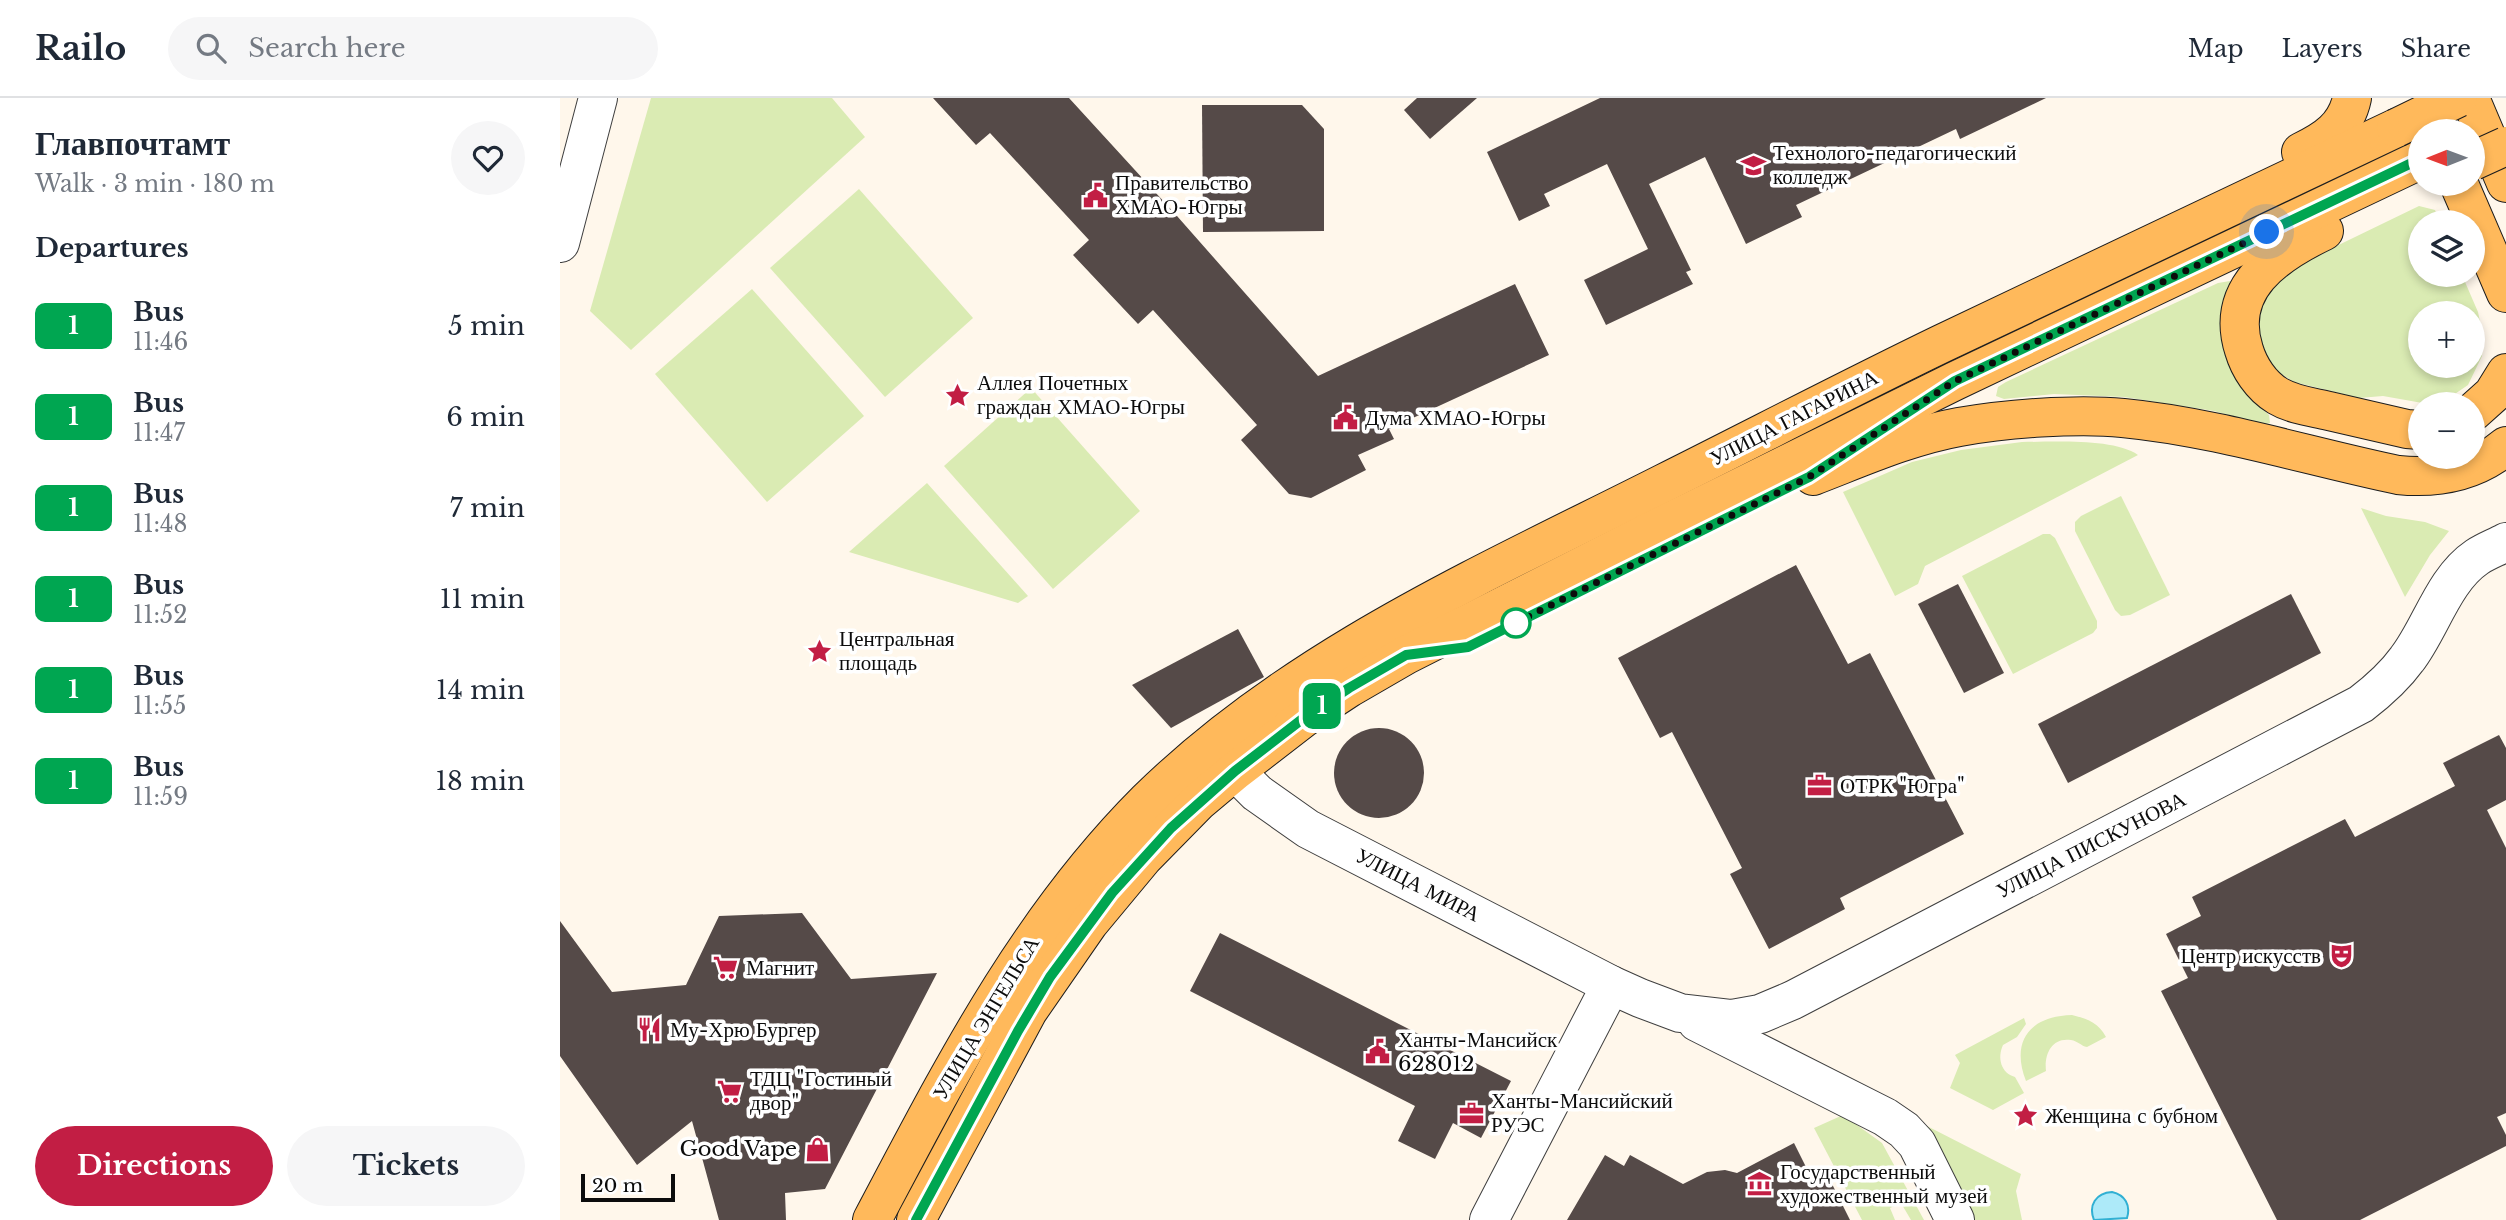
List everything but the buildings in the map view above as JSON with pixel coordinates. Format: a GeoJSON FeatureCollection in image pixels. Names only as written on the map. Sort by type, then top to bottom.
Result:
{"type":"FeatureCollection","features":[{"type":"Feature","properties":{"kind":"main road"},"geometry":{"type":"LineString","coordinates":[[1938,346],[2034,282],[2329,137],[2345,120],[2352,98]]}},
{"type":"Feature","properties":{"kind":"main road"},"geometry":{"type":"LineString","coordinates":[[2422,98],[2432,119]]}},
{"type":"Feature","properties":{"kind":"main road","name":"УЛИЦА ГАГАРИНА"},"geometry":{"type":"LineString","coordinates":[[1224,757],[1285,688],[1393,621],[1938,346],[2458,98]]}},
{"type":"Feature","properties":{"kind":"main road"},"geometry":{"type":"LineString","coordinates":[[2470,98],[2506,183]]}},
{"type":"Feature","properties":{"kind":"main road"},"geometry":{"type":"LineString","coordinates":[[2485,146],[2497,130]]}},
{"type":"Feature","properties":{"kind":"main road"},"geometry":{"type":"LineString","coordinates":[[2167,236],[2254,175]]}},
{"type":"Feature","properties":{"kind":"main road","name":"УЛИЦА ГАГАРИНА"},"geometry":{"type":"LineString","coordinates":[[1224,757],[1316,710],[1406,655],[1955,381],[2408,176]]}},
{"type":"Feature","properties":{"kind":"main road"},"geometry":{"type":"LineString","coordinates":[[2408,177],[2293,246],[2261,272],[2249,287],[2240,320],[2241,342],[2248,362],[2261,381],[2276,395],[2294,403],[2408,429]]}},
{"type":"Feature","properties":{"kind":"main road"},"geometry":{"type":"LineString","coordinates":[[2464,196],[2506,293]]}},
{"type":"Feature","properties":{"kind":"main road"},"geometry":{"type":"LineString","coordinates":[[2485,401],[2493,394],[2506,373]]}},
{"type":"Feature","properties":{"kind":"main road"},"geometry":{"type":"LineString","coordinates":[[1406,655],[1468,647],[1809,477],[1955,381]]}},
{"type":"Feature","properties":{"kind":"main road"},"geometry":{"type":"LineString","coordinates":[[1647,533],[1917,437],[1959,427],[2064,417],[2120,417],[2164,423],[2375,471],[2418,477],[2456,473],[2506,446]]}},
{"type":"Feature","properties":{"kind":"main road","name":"УЛИЦА ЭНГЕЛЬСА"},"geometry":{"type":"LineString","coordinates":[[872,1220],[972,1033],[1022,953],[1060,901],[1117,832],[1167,783],[1224,757]]}},
{"type":"Feature","properties":{"kind":"main road","name":"УЛИЦА ЭНГЕЛЬСА"},"geometry":{"type":"LineString","coordinates":[[916,1220],[1028,1011],[1112,893],[1198,802],[1224,757]]}},
{"type":"Feature","properties":{"kind":"street"},"geometry":{"type":"LineString","coordinates":[[560,243],[598,98]]}},
{"type":"Feature","properties":{"kind":"street","name":"УЛИЦА ПИСКУНОВА"},"geometry":{"type":"LineString","coordinates":[[1611,985],[1680,1013],[1715,1018],[1746,1017],[1793,1000],[2361,704],[2379,690],[2407,660],[2444,597],[2466,567],[2477,557],[2506,542]]}},
{"type":"Feature","properties":{"kind":"street","name":"УЛИЦА МИРА"},"geometry":{"type":"LineString","coordinates":[[1224,757],[1257,793],[1308,829],[1611,985]]}},
{"type":"Feature","properties":{"kind":"street"},"geometry":{"type":"LineString","coordinates":[[1489,1220],[1611,985]]}},
{"type":"Feature","properties":{"kind":"street"},"geometry":{"type":"LineString","coordinates":[[1793,1000],[1783,1010],[1776,1037],[1783,1059],[1794,1069]]}},
{"type":"Feature","properties":{"kind":"street"},"geometry":{"type":"LineString","coordinates":[[1680,1013],[1794,1069],[1885,1117],[1904,1130],[1917,1144],[1955,1220]]}},
{"type":"Feature","properties":{"kind":"green space"},"geometry":{"type":"Polygon","coordinates":[[[651,98],[832,98],[865,137],[631,350],[590,311],[651,98]]]}},
{"type":"Feature","properties":{"kind":"green space"},"geometry":{"type":"Polygon","coordinates":[[[859,189],[973,318],[885,397],[770,268],[859,189]]]}},
{"type":"Feature","properties":{"kind":"green space"},"geometry":{"type":"Polygon","coordinates":[[[2419,206],[2435,210],[2411,210],[2419,206]]]}},
{"type":"Feature","properties":{"kind":"green space"},"geometry":{"type":"Polygon","coordinates":[[[2408,211],[2408,287],[2467,287],[2473,301],[2408,301],[2408,378],[2471,378],[2468,385],[2458,392],[2408,392],[2408,400],[2383,396],[2359,398],[2294,382],[2273,369],[2265,356],[2257,320],[2263,298],[2287,270],[2408,211]]]}},
{"type":"Feature","properties":{"kind":"green space"},"geometry":{"type":"Polygon","coordinates":[[[2230,281],[2248,395],[2269,415],[2270,423],[2262,425],[2214,411],[2124,397],[2054,394],[2004,399],[1996,396],[1998,387],[2006,382],[2218,283],[2230,281]]]}},
{"type":"Feature","properties":{"kind":"green space"},"geometry":{"type":"Polygon","coordinates":[[[752,289],[864,416],[767,502],[655,374],[752,289]]]}},
{"type":"Feature","properties":{"kind":"green space"},"geometry":{"type":"Polygon","coordinates":[[[1031,388],[1140,511],[1053,589],[944,466],[1031,388]]]}},
{"type":"Feature","properties":{"kind":"green space"},"geometry":{"type":"Polygon","coordinates":[[[2022,442],[2099,443],[2138,455],[1925,566],[1918,584],[1895,596],[1843,492],[1912,462],[1961,450],[2022,442]]]}},
{"type":"Feature","properties":{"kind":"green space"},"geometry":{"type":"Polygon","coordinates":[[[927,483],[1028,596],[1018,603],[849,552],[927,483]]]}},
{"type":"Feature","properties":{"kind":"green space"},"geometry":{"type":"Polygon","coordinates":[[[2121,496],[2170,595],[2130,615],[2121,616],[2115,610],[2075,531],[2075,522],[2081,516],[2121,496]]]}},
{"type":"Feature","properties":{"kind":"green space"},"geometry":{"type":"Polygon","coordinates":[[[2361,508],[2386,516],[2425,522],[2449,531],[2430,555],[2405,597],[2361,508]]]}},
{"type":"Feature","properties":{"kind":"green space"},"geometry":{"type":"Polygon","coordinates":[[[2043,534],[2050,534],[2055,538],[2097,621],[2097,628],[2093,633],[2013,674],[1962,576],[2043,534]]]}},
{"type":"Feature","properties":{"kind":"green space"},"geometry":{"type":"Polygon","coordinates":[[[2072,1015],[2092,1022],[2106,1037],[2087,1047],[2076,1041],[2059,1041],[2048,1053],[2046,1071],[2026,1081],[2021,1054],[2028,1033],[2045,1020],[2072,1015]]]}},
{"type":"Feature","properties":{"kind":"green space"},"geometry":{"type":"Polygon","coordinates":[[[2024,1018],[2026,1024],[2017,1037],[2003,1045],[2000,1055],[2003,1069],[2015,1077],[2024,1093],[1993,1110],[1950,1088],[1960,1063],[1955,1055],[2024,1018]]]}},
{"type":"Feature","properties":{"kind":"green space"},"geometry":{"type":"Polygon","coordinates":[[[1843,1115],[1882,1143],[1924,1220],[1911,1220],[1901,1203],[1890,1208],[1895,1220],[1862,1220],[1814,1128],[1843,1115]]]}},
{"type":"Feature","properties":{"kind":"green space"},"geometry":{"type":"Polygon","coordinates":[[[1927,1126],[2021,1174],[2016,1191],[2022,1220],[1970,1220],[1925,1131],[1927,1126]]]}},
{"type":"Feature","properties":{"kind":"water"},"geometry":{"type":"Polygon","coordinates":[[[2112,1192],[2126,1201],[2127,1218],[2094,1220],[2092,1209],[2095,1201],[2098,1197],[2112,1192]]]}},
{"type":"Feature","properties":{"kind":"bus line","name":"1"},"geometry":{"type":"LineString","coordinates":[[916,1220],[1028,1011],[1100,908],[1143,858],[1198,802],[1305,717],[1406,655],[1468,647],[1809,477],[1955,381],[2408,165]]}},
{"type":"Feature","properties":{"kind":"place","name":"Технолого-педагогический колледж"},"geometry":{"type":"Point","coordinates":[1753,165]}},
{"type":"Feature","properties":{"kind":"place","name":"Правительство ХМАО-Югры"},"geometry":{"type":"Point","coordinates":[1095,195]}},
{"type":"Feature","properties":{"kind":"place","name":"Аллея Почетных граждан ХМАО-Югры"},"geometry":{"type":"Point","coordinates":[957,395]}},
{"type":"Feature","properties":{"kind":"place","name":"Дума ХМАО-Югры"},"geometry":{"type":"Point","coordinates":[1345,418]}},
{"type":"Feature","properties":{"kind":"place","name":"Центральная площадь"},"geometry":{"type":"Point","coordinates":[819,651]}},
{"type":"Feature","properties":{"kind":"place","name":"ОТРК \"Югра\""},"geometry":{"type":"Point","coordinates":[1820,786]}},
{"type":"Feature","properties":{"kind":"place","name":"Центр искусств"},"geometry":{"type":"Point","coordinates":[2341,956]}},
{"type":"Feature","properties":{"kind":"place","name":"Магнит"},"geometry":{"type":"Point","coordinates":[726,968]}},
{"type":"Feature","properties":{"kind":"place","name":"Му-Хрю Бургер"},"geometry":{"type":"Point","coordinates":[650,1030]}},
{"type":"Feature","properties":{"kind":"place","name":"Ханты-Мансийск 628012"},"geometry":{"type":"Point","coordinates":[1378,1052]}},
{"type":"Feature","properties":{"kind":"place","name":"ТДЦ \"Гостиный двор\""},"geometry":{"type":"Point","coordinates":[730,1091]}},
{"type":"Feature","properties":{"kind":"place","name":"Ханты-Мансийский РУЭС"},"geometry":{"type":"Point","coordinates":[1471,1113]}},
{"type":"Feature","properties":{"kind":"place","name":"Женщина с бубном"},"geometry":{"type":"Point","coordinates":[2025,1116]}},
{"type":"Feature","properties":{"kind":"place","name":"Good Vape"},"geometry":{"type":"Point","coordinates":[817,1149]}},
{"type":"Feature","properties":{"kind":"place","name":"Государственный художественный музей"},"geometry":{"type":"Point","coordinates":[1760,1184]}},
{"type":"Feature","properties":{"kind":"route"},"geometry":{"type":"LineString","coordinates":[[1516,623],[1511,625],[1809,477],[1955,381],[2267,232]]}}]}
